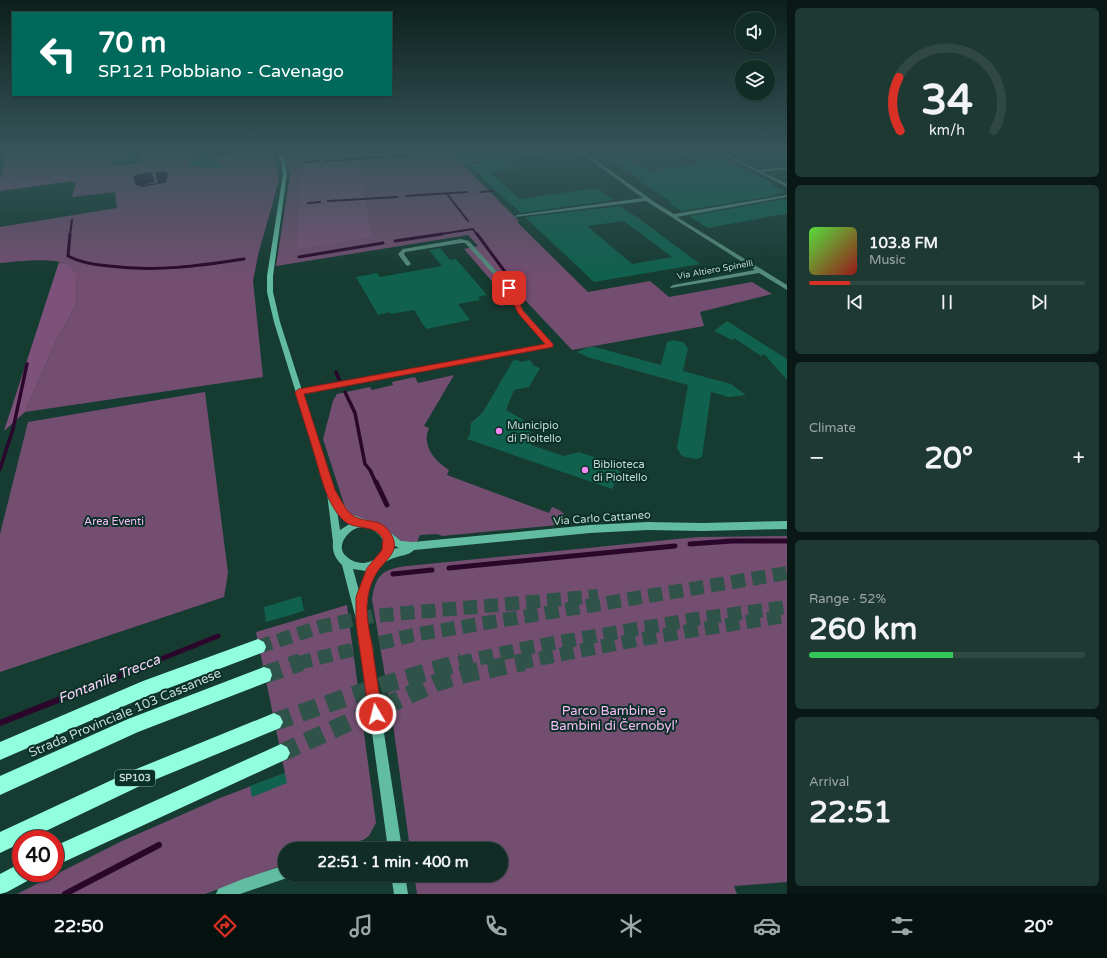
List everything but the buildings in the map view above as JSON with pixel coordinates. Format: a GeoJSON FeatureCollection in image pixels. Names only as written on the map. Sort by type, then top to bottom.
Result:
{"type":"FeatureCollection","features":[{"type":"Feature","properties":{"kind":"highway"},"geometry":{"type":"LineString","coordinates":[[0,751],[143,689],[258,647]]}},
{"type":"Feature","properties":{"kind":"highway","name":"Strada Provinciale 103 Cassanese"},"geometry":{"type":"LineString","coordinates":[[0,786],[134,725],[264,675]]}},
{"type":"Feature","properties":{"kind":"highway","name":"SP103"},"geometry":{"type":"LineString","coordinates":[[0,843],[124,783],[194,753],[274,722]]}},
{"type":"Feature","properties":{"kind":"highway"},"geometry":{"type":"LineString","coordinates":[[64,852],[281,753]]}},
{"type":"Feature","properties":{"kind":"highway"},"geometry":{"type":"LineString","coordinates":[[0,885],[12,878]]}},
{"type":"Feature","properties":{"kind":"street"},"geometry":{"type":"LineString","coordinates":[[282,192],[272,258],[270,292],[277,322],[330,491],[338,553],[346,562],[362,623],[394,842]]}},
{"type":"Feature","properties":{"kind":"street"},"geometry":{"type":"LineString","coordinates":[[636,192],[787,288]]}},
{"type":"Feature","properties":{"kind":"street"},"geometry":{"type":"LineString","coordinates":[[672,216],[787,196]]}},
{"type":"Feature","properties":{"kind":"street"},"geometry":{"type":"LineString","coordinates":[[518,216],[646,199]]}},
{"type":"Feature","properties":{"kind":"street"},"geometry":{"type":"LineString","coordinates":[[299,392],[551,345],[520,311],[508,286],[467,242],[461,241],[403,251],[401,255],[408,264]]}},
{"type":"Feature","properties":{"kind":"street","name":"Via Altiero Spinelli"},"geometry":{"type":"LineString","coordinates":[[673,287],[761,271]]}},
{"type":"Feature","properties":{"kind":"street"},"geometry":{"type":"LineString","coordinates":[[330,491],[348,518],[364,524],[376,526],[386,535],[389,548],[371,571],[363,591],[362,623]]}},
{"type":"Feature","properties":{"kind":"street"},"geometry":{"type":"LineString","coordinates":[[337,542],[340,536],[347,529],[354,525],[364,524]]}},
{"type":"Feature","properties":{"kind":"street","name":"Via Carlo Cattaneo"},"geometry":{"type":"LineString","coordinates":[[386,535],[398,545],[418,546],[590,529],[648,526],[702,527],[787,525]]}},
{"type":"Feature","properties":{"kind":"street","name":"Via Carlo Cattaneo"},"geometry":{"type":"LineString","coordinates":[[380,561],[394,553],[418,546]]}},
{"type":"Feature","properties":{"kind":"street"},"geometry":{"type":"LineString","coordinates":[[346,562],[361,567],[380,561]]}},
{"type":"Feature","properties":{"kind":"street"},"geometry":{"type":"LineString","coordinates":[[223,894],[278,874]]}},
{"type":"Feature","properties":{"kind":"street"},"geometry":{"type":"LineString","coordinates":[[399,882],[401,894]]}},
{"type":"Feature","properties":{"kind":"green space"},"geometry":{"type":"Polygon","coordinates":[[[73,192],[276,192],[258,255],[253,281],[263,377],[25,412],[56,341],[76,304],[77,274],[65,264],[59,262],[33,260],[0,263],[0,227],[117,208],[115,192],[72,197],[73,192]]]}},
{"type":"Feature","properties":{"kind":"green space"},"geometry":{"type":"Polygon","coordinates":[[[287,192],[490,192],[519,221],[517,222],[588,292],[650,281],[669,297],[752,282],[772,294],[700,312],[704,326],[572,350],[525,300],[501,306],[503,294],[464,249],[478,246],[468,235],[276,266],[287,192]]]}},
{"type":"Feature","properties":{"kind":"green space"},"geometry":{"type":"Polygon","coordinates":[[[454,375],[424,426],[429,428],[427,435],[428,447],[434,458],[449,470],[447,475],[549,513],[552,507],[561,511],[565,517],[563,523],[558,525],[442,536],[437,534],[420,535],[417,542],[404,543],[380,525],[352,517],[346,510],[323,439],[333,401],[337,394],[370,387],[372,390],[393,385],[392,382],[415,377],[418,383],[454,375]]]}},
{"type":"Feature","properties":{"kind":"green space","name":"Area Eventi"},"geometry":{"type":"Polygon","coordinates":[[[205,392],[228,573],[224,597],[0,672],[0,534],[28,422],[205,392]]]}},
{"type":"Feature","properties":{"kind":"green space","name":"Parco Bambine e Bambini di Černobyl’"},"geometry":{"type":"Polygon","coordinates":[[[787,536],[787,882],[734,886],[737,894],[417,894],[415,882],[508,882],[508,842],[409,842],[392,717],[372,599],[376,584],[382,574],[392,569],[407,566],[698,537],[787,536]]]}},
{"type":"Feature","properties":{"kind":"green space"},"geometry":{"type":"Polygon","coordinates":[[[347,605],[376,823],[369,836],[363,840],[355,842],[278,842],[278,867],[205,894],[17,894],[41,882],[64,882],[64,870],[122,841],[220,798],[285,773],[256,632],[347,605]]]}},
{"type":"Feature","properties":{"kind":"shaded area"},"geometry":{"type":"Polygon","coordinates":[[[299,192],[364,192],[372,237],[297,249],[299,192]]]}},
{"type":"Feature","properties":{"kind":"shaded area"},"geometry":{"type":"Polygon","coordinates":[[[59,262],[66,264],[77,274],[76,304],[56,341],[25,412],[4,431],[59,262]]]}},
{"type":"Feature","properties":{"kind":"waterway"},"geometry":{"type":"LineString","coordinates":[[406,196],[467,192]]}},
{"type":"Feature","properties":{"kind":"waterway"},"geometry":{"type":"LineString","coordinates":[[447,194],[468,221]]}},
{"type":"Feature","properties":{"kind":"waterway"},"geometry":{"type":"LineString","coordinates":[[328,201],[397,197]]}},
{"type":"Feature","properties":{"kind":"waterway"},"geometry":{"type":"LineString","coordinates":[[308,203],[320,202]]}},
{"type":"Feature","properties":{"kind":"waterway"},"geometry":{"type":"LineString","coordinates":[[70,235],[72,220]]}},
{"type":"Feature","properties":{"kind":"waterway"},"geometry":{"type":"LineString","coordinates":[[435,235],[473,229],[477,235]]}},
{"type":"Feature","properties":{"kind":"waterway"},"geometry":{"type":"LineString","coordinates":[[70,234],[68,256],[83,262],[99,265],[126,268],[160,268],[194,266],[244,259]]}},
{"type":"Feature","properties":{"kind":"waterway"},"geometry":{"type":"LineString","coordinates":[[395,241],[442,234]]}},
{"type":"Feature","properties":{"kind":"waterway"},"geometry":{"type":"LineString","coordinates":[[477,234],[514,284]]}},
{"type":"Feature","properties":{"kind":"waterway"},"geometry":{"type":"LineString","coordinates":[[299,257],[383,243]]}},
{"type":"Feature","properties":{"kind":"waterway"},"geometry":{"type":"LineString","coordinates":[[0,469],[13,429],[27,364]]}},
{"type":"Feature","properties":{"kind":"waterway"},"geometry":{"type":"LineString","coordinates":[[336,372],[339,379]]}},
{"type":"Feature","properties":{"kind":"waterway"},"geometry":{"type":"LineString","coordinates":[[345,392],[355,413],[365,464],[370,470],[376,483]]}},
{"type":"Feature","properties":{"kind":"waterway"},"geometry":{"type":"LineString","coordinates":[[376,482],[387,505]]}},
{"type":"Feature","properties":{"kind":"waterway"},"geometry":{"type":"LineString","coordinates":[[690,544],[732,541],[787,541]]}},
{"type":"Feature","properties":{"kind":"waterway"},"geometry":{"type":"LineString","coordinates":[[449,568],[675,546]]}},
{"type":"Feature","properties":{"kind":"waterway"},"geometry":{"type":"LineString","coordinates":[[393,574],[432,570]]}},
{"type":"Feature","properties":{"kind":"waterway","name":"Fontanile Trecca"},"geometry":{"type":"LineString","coordinates":[[151,663],[218,636]]}},
{"type":"Feature","properties":{"kind":"waterway","name":"Fontanile Trecca"},"geometry":{"type":"LineString","coordinates":[[0,723],[154,662]]}},
{"type":"Feature","properties":{"kind":"waterway"},"geometry":{"type":"LineString","coordinates":[[65,894],[159,845]]}},
{"type":"Feature","properties":{"kind":"tunnel"},"geometry":{"type":"LineString","coordinates":[[299,663],[413,635],[787,573]]}},
{"type":"Feature","properties":{"kind":"tunnel"},"geometry":{"type":"LineString","coordinates":[[258,647],[323,626],[373,616],[598,596]]}},
{"type":"Feature","properties":{"kind":"tunnel"},"geometry":{"type":"LineString","coordinates":[[459,663],[531,647],[696,619],[787,607]]}},
{"type":"Feature","properties":{"kind":"tunnel"},"geometry":{"type":"LineString","coordinates":[[519,663],[653,637],[787,616]]}},
{"type":"Feature","properties":{"kind":"tunnel"},"geometry":{"type":"LineString","coordinates":[[274,722],[383,685],[462,662]]}},
{"type":"Feature","properties":{"kind":"tunnel"},"geometry":{"type":"LineString","coordinates":[[281,753],[438,682],[465,674],[524,662]]}},
{"type":"Feature","properties":{"kind":"tunnel"},"geometry":{"type":"LineString","coordinates":[[264,675],[299,663]]}},
{"type":"Feature","properties":{"kind":"place","name":"Municipio di Pioltello"},"geometry":{"type":"Point","coordinates":[499,431]}},
{"type":"Feature","properties":{"kind":"place","name":"Biblioteca di Pioltello"},"geometry":{"type":"Point","coordinates":[585,470]}},
{"type":"Feature","properties":{"kind":"route"},"geometry":{"type":"LineString","coordinates":[[376,714],[362,623],[362,597],[371,571],[387,553],[389,548],[388,537],[380,528],[376,526],[357,522],[348,518],[330,491],[299,392],[551,345],[520,311],[509,288]]}}]}
